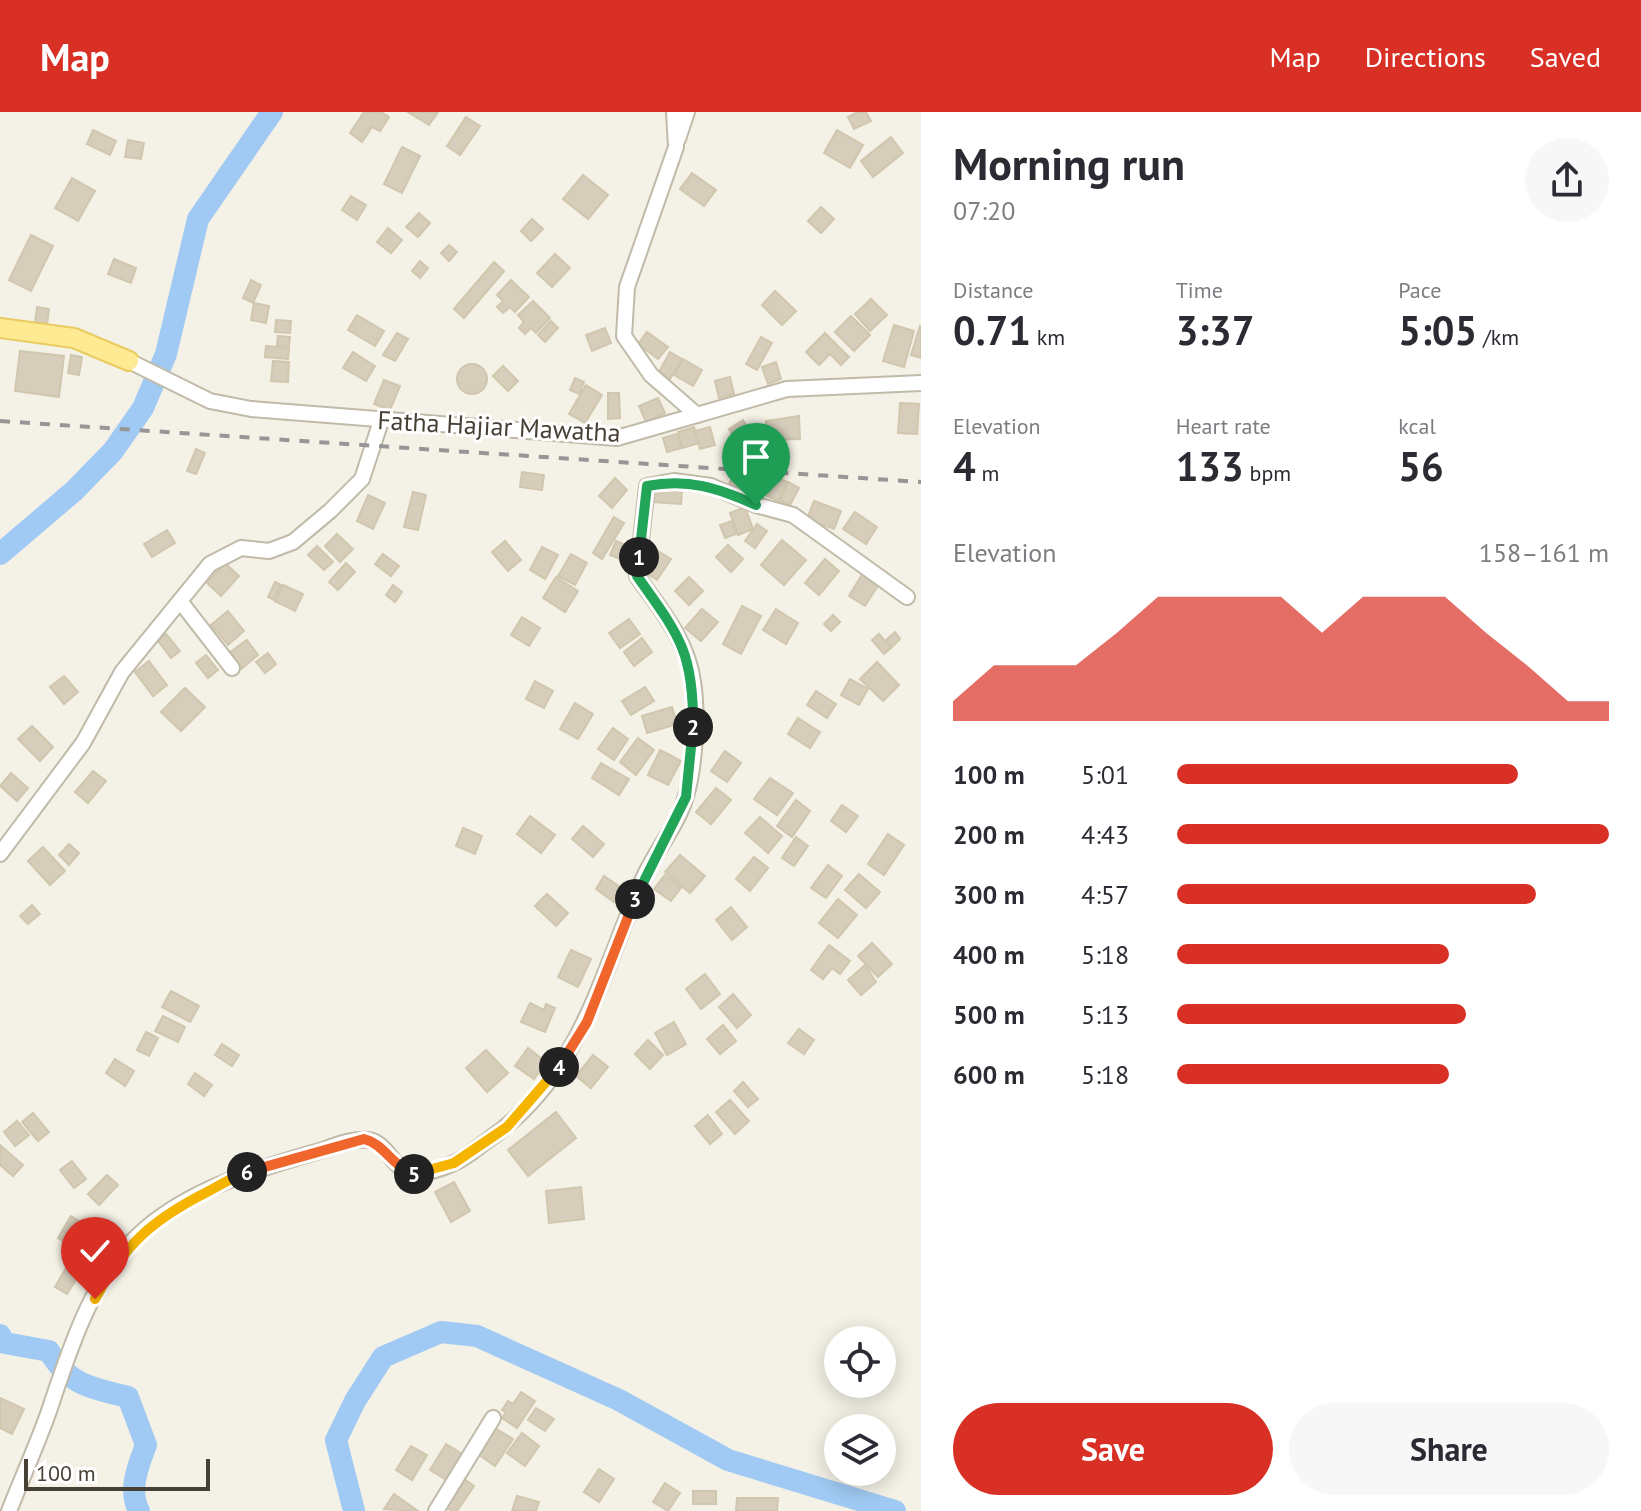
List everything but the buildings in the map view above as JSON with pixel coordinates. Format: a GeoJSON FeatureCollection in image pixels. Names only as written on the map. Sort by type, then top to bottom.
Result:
{"type":"FeatureCollection","features":[{"type":"Feature","properties":{"kind":"main road"},"geometry":{"type":"LineString","coordinates":[[0,328],[74,338],[129,361]]}},
{"type":"Feature","properties":{"kind":"street"},"geometry":{"type":"LineString","coordinates":[[674,112],[676,147]]}},
{"type":"Feature","properties":{"kind":"street"},"geometry":{"type":"LineString","coordinates":[[687,112],[627,287],[624,336],[651,375],[697,415]]}},
{"type":"Feature","properties":{"kind":"street","name":"Fatha Hajiar Mawatha"},"geometry":{"type":"LineString","coordinates":[[129,361],[210,401],[251,409],[617,438],[787,389],[921,383]]}},
{"type":"Feature","properties":{"kind":"street"},"geometry":{"type":"LineString","coordinates":[[0,854],[83,743],[122,672],[210,564],[241,548],[269,551],[293,542],[362,479],[381,421]]}},
{"type":"Feature","properties":{"kind":"street"},"geometry":{"type":"LineString","coordinates":[[9,1511],[83,1320],[111,1269],[145,1229],[172,1210],[241,1174],[354,1141],[376,1142],[398,1168],[414,1174],[454,1163],[507,1127],[553,1077],[587,1022],[643,877],[686,797],[693,755],[693,681],[679,635],[637,576],[647,486],[674,481],[711,486],[756,505],[793,515],[907,597]]}},
{"type":"Feature","properties":{"kind":"street"},"geometry":{"type":"LineString","coordinates":[[180,601],[232,668]]}},
{"type":"Feature","properties":{"kind":"street"},"geometry":{"type":"LineString","coordinates":[[436,1511],[493,1418]]}},
{"type":"Feature","properties":{"kind":"waterway"},"geometry":{"type":"LineString","coordinates":[[0,554],[74,491],[113,451],[143,408],[166,354],[198,219],[272,112]]}},
{"type":"Feature","properties":{"kind":"waterway"},"geometry":{"type":"LineString","coordinates":[[354,1511],[336,1440],[355,1401],[383,1357],[441,1332],[477,1336],[619,1400],[728,1460],[895,1511]]}},
{"type":"Feature","properties":{"kind":"waterway"},"geometry":{"type":"LineString","coordinates":[[0,1335],[5,1343],[49,1351],[64,1371],[82,1383],[128,1397],[146,1445],[134,1486],[139,1511]]}},
{"type":"Feature","properties":{"kind":"railway"},"geometry":{"type":"LineString","coordinates":[[0,421],[921,482]]}},
{"type":"Feature","properties":{"kind":"route"},"geometry":{"type":"LineString","coordinates":[[95,1299],[111,1269],[145,1229],[172,1210],[241,1174],[364,1139],[376,1142],[398,1168],[414,1174],[454,1163],[507,1127],[553,1077],[587,1022],[643,877],[686,797],[693,755],[693,681],[679,635],[637,576],[647,486],[674,481],[711,486],[756,505]]}}]}
